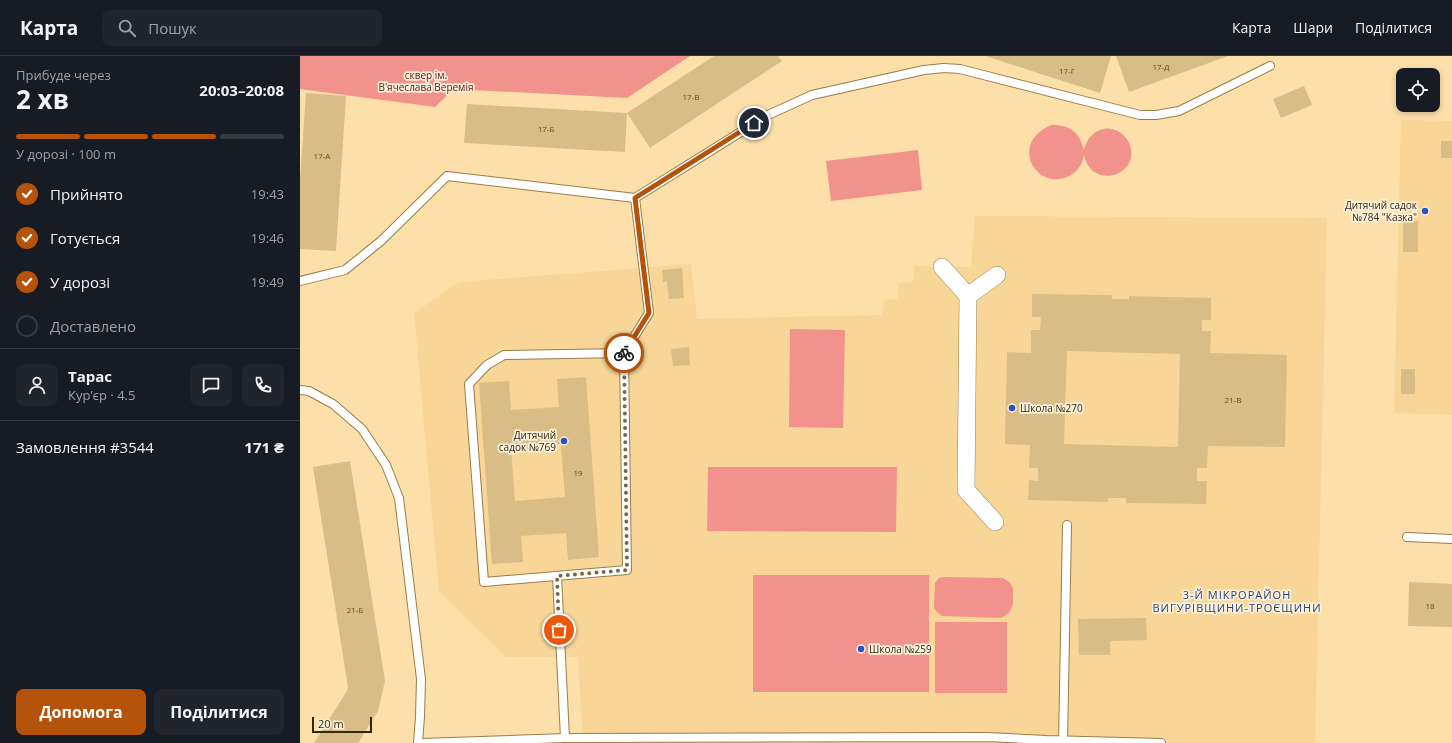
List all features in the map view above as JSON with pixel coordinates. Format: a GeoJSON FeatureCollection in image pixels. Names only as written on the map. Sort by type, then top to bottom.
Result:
{"type":"FeatureCollection","features":[{"type":"Feature","properties":{"kind":"street"},"geometry":{"type":"LineString","coordinates":[[942,267],[968,296],[966,490],[995,522]]}},
{"type":"Feature","properties":{"kind":"street"},"geometry":{"type":"LineString","coordinates":[[968,296],[997,275]]}},
{"type":"Feature","properties":{"kind":"lane"},"geometry":{"type":"LineString","coordinates":[[300,281],[345,270],[381,241],[447,176],[635,198],[768,114],[812,95],[924,70],[944,68],[960,69],[1140,115],[1156,115],[1179,111],[1270,66]]}},
{"type":"Feature","properties":{"kind":"lane"},"geometry":{"type":"LineString","coordinates":[[624,353],[504,356],[487,365],[469,384],[484,582],[627,570],[624,353],[649,313],[635,198]]}},
{"type":"Feature","properties":{"kind":"lane"},"geometry":{"type":"LineString","coordinates":[[300,390],[309,391],[333,404],[362,429],[386,465],[398,498],[421,679],[418,743]]}},
{"type":"Feature","properties":{"kind":"lane"},"geometry":{"type":"LineString","coordinates":[[1063,742],[1067,525]]}},
{"type":"Feature","properties":{"kind":"lane"},"geometry":{"type":"LineString","coordinates":[[1407,537],[1452,539]]}},
{"type":"Feature","properties":{"kind":"lane"},"geometry":{"type":"LineString","coordinates":[[557,576],[565,738]]}},
{"type":"Feature","properties":{"kind":"lane"},"geometry":{"type":"LineString","coordinates":[[422,743],[565,738],[987,740],[1161,743]]}},
{"type":"Feature","properties":{"kind":"shaded area","name":"Дитячий садок №784 \"Казка\""},"geometry":{"type":"Polygon","coordinates":[[[1401,120],[1452,121],[1452,415],[1394,413],[1401,120]]]}},
{"type":"Feature","properties":{"kind":"shaded area"},"geometry":{"type":"Polygon","coordinates":[[[975,216],[1327,218],[1315,743],[583,743],[578,657],[506,657],[439,591],[414,313],[459,282],[691,264],[697,319],[881,315],[885,300],[898,299],[898,283],[913,282],[914,266],[971,267],[975,216]]]}},
{"type":"Feature","properties":{"kind":"green space","name":"сквер ім. В'ячеслава Веремія"},"geometry":{"type":"Polygon","coordinates":[[[300,56],[690,56],[627,98],[454,89],[435,107],[300,89],[300,56]]]}},
{"type":"Feature","properties":{"kind":"green space"},"geometry":{"type":"Polygon","coordinates":[[[1051,125],[1063,126],[1073,130],[1082,143],[1084,150],[1088,140],[1096,132],[1106,128],[1118,131],[1125,137],[1130,145],[1131,156],[1128,165],[1122,171],[1113,175],[1104,176],[1096,173],[1088,166],[1084,155],[1080,166],[1071,175],[1059,179],[1048,178],[1039,173],[1032,164],[1029,154],[1031,144],[1038,133],[1051,125]]]}},
{"type":"Feature","properties":{"kind":"green space"},"geometry":{"type":"Polygon","coordinates":[[[918,150],[922,190],[831,201],[826,161],[918,150]]]}},
{"type":"Feature","properties":{"kind":"green space"},"geometry":{"type":"Polygon","coordinates":[[[790,329],[845,330],[843,428],[789,427],[790,329]]]}},
{"type":"Feature","properties":{"kind":"green space"},"geometry":{"type":"Polygon","coordinates":[[[708,467],[897,467],[896,532],[707,531],[708,467]]]}},
{"type":"Feature","properties":{"kind":"green space"},"geometry":{"type":"Polygon","coordinates":[[[753,575],[929,575],[929,692],[753,692],[753,575]]]}},
{"type":"Feature","properties":{"kind":"green space"},"geometry":{"type":"Polygon","coordinates":[[[939,578],[1003,578],[1009,582],[1013,588],[1013,605],[1009,613],[1001,618],[942,616],[934,608],[935,583],[939,578]]]}},
{"type":"Feature","properties":{"kind":"green space"},"geometry":{"type":"Polygon","coordinates":[[[935,622],[1007,622],[1007,693],[935,693],[935,622]]]}},
{"type":"Feature","properties":{"kind":"building"},"geometry":{"type":"Polygon","coordinates":[[[714,56],[778,56],[782,61],[650,148],[627,113],[714,56]]]}},
{"type":"Feature","properties":{"kind":"building"},"geometry":{"type":"Polygon","coordinates":[[[985,56],[1111,56],[1100,93],[985,56]]]}},
{"type":"Feature","properties":{"kind":"building"},"geometry":{"type":"Polygon","coordinates":[[[1116,56],[1228,56],[1129,92],[1116,56]]]}},
{"type":"Feature","properties":{"kind":"building"},"geometry":{"type":"Polygon","coordinates":[[[1304,86],[1312,105],[1281,118],[1273,99],[1304,86]]]}},
{"type":"Feature","properties":{"kind":"building"},"geometry":{"type":"Polygon","coordinates":[[[306,93],[346,96],[336,251],[300,249],[300,180],[306,93]]]}},
{"type":"Feature","properties":{"kind":"building"},"geometry":{"type":"Polygon","coordinates":[[[467,104],[627,113],[625,152],[464,143],[467,104]]]}},
{"type":"Feature","properties":{"kind":"building"},"geometry":{"type":"Polygon","coordinates":[[[1441,141],[1452,141],[1452,158],[1441,158],[1441,141]]]}},
{"type":"Feature","properties":{"kind":"building"},"geometry":{"type":"Polygon","coordinates":[[[1403,221],[1418,221],[1418,252],[1403,252],[1403,221]]]}},
{"type":"Feature","properties":{"kind":"building"},"geometry":{"type":"Polygon","coordinates":[[[682,268],[684,298],[669,299],[667,281],[663,282],[662,270],[682,268]]]}},
{"type":"Feature","properties":{"kind":"building"},"geometry":{"type":"Polygon","coordinates":[[[1032,294],[1112,295],[1112,299],[1129,299],[1129,296],[1211,298],[1211,320],[1202,320],[1202,331],[1211,331],[1210,353],[1287,355],[1285,447],[1208,446],[1207,468],[1197,468],[1197,481],[1207,481],[1206,504],[1126,503],[1126,498],[1108,498],[1108,502],[1028,500],[1029,480],[1038,481],[1038,468],[1029,468],[1030,445],[1005,444],[1007,352],[1031,353],[1031,330],[1040,330],[1041,317],[1032,317],[1032,294]],[[1067,351],[1064,444],[1178,447],[1180,354],[1067,351]]]}},
{"type":"Feature","properties":{"kind":"building"},"geometry":{"type":"Polygon","coordinates":[[[689,347],[690,365],[673,366],[671,349],[689,347]]]}},
{"type":"Feature","properties":{"kind":"building"},"geometry":{"type":"Polygon","coordinates":[[[1401,369],[1415,369],[1415,394],[1401,394],[1401,369]]]}},
{"type":"Feature","properties":{"kind":"building"},"geometry":{"type":"Polygon","coordinates":[[[586,377],[599,557],[568,560],[566,533],[521,536],[523,562],[492,564],[479,383],[509,381],[511,410],[559,407],[557,379],[586,377]],[[561,444],[511,448],[515,501],[565,497],[561,444]]]}},
{"type":"Feature","properties":{"kind":"building"},"geometry":{"type":"Polygon","coordinates":[[[350,461],[385,681],[378,711],[358,743],[314,743],[347,691],[348,687],[313,467],[350,461]]]}},
{"type":"Feature","properties":{"kind":"building"},"geometry":{"type":"Polygon","coordinates":[[[1409,582],[1452,584],[1452,627],[1408,626],[1409,582]]]}},
{"type":"Feature","properties":{"kind":"building"},"geometry":{"type":"Polygon","coordinates":[[[1146,618],[1147,640],[1110,641],[1110,655],[1079,655],[1078,619],[1146,618]]]}},
{"type":"Feature","properties":{"kind":"way so far"},"geometry":{"type":"LineString","coordinates":[[559,630],[557,576],[627,570],[624,353]]}},
{"type":"Feature","properties":{"kind":"place","name":"Дитячий садок №784 \"Казка\""},"geometry":{"type":"Point","coordinates":[1425,211]}},
{"type":"Feature","properties":{"kind":"place","name":"Школа №270"},"geometry":{"type":"Point","coordinates":[1012,408]}},
{"type":"Feature","properties":{"kind":"place","name":"Дитячий садок №769"},"geometry":{"type":"Point","coordinates":[564,441]}},
{"type":"Feature","properties":{"kind":"place","name":"Школа №259"},"geometry":{"type":"Point","coordinates":[861,649]}},
{"type":"Feature","properties":{"kind":"district","name":"3-Й МІКРОРАЙОН ВИГУРІВЩИНИ-ТРОЄЩИНИ"},"geometry":{"type":"Point","coordinates":[1237,600]}},
{"type":"Feature","properties":{"kind":"route"},"geometry":{"type":"LineString","coordinates":[[624,353],[649,313],[635,198],[754,123]]}}]}
